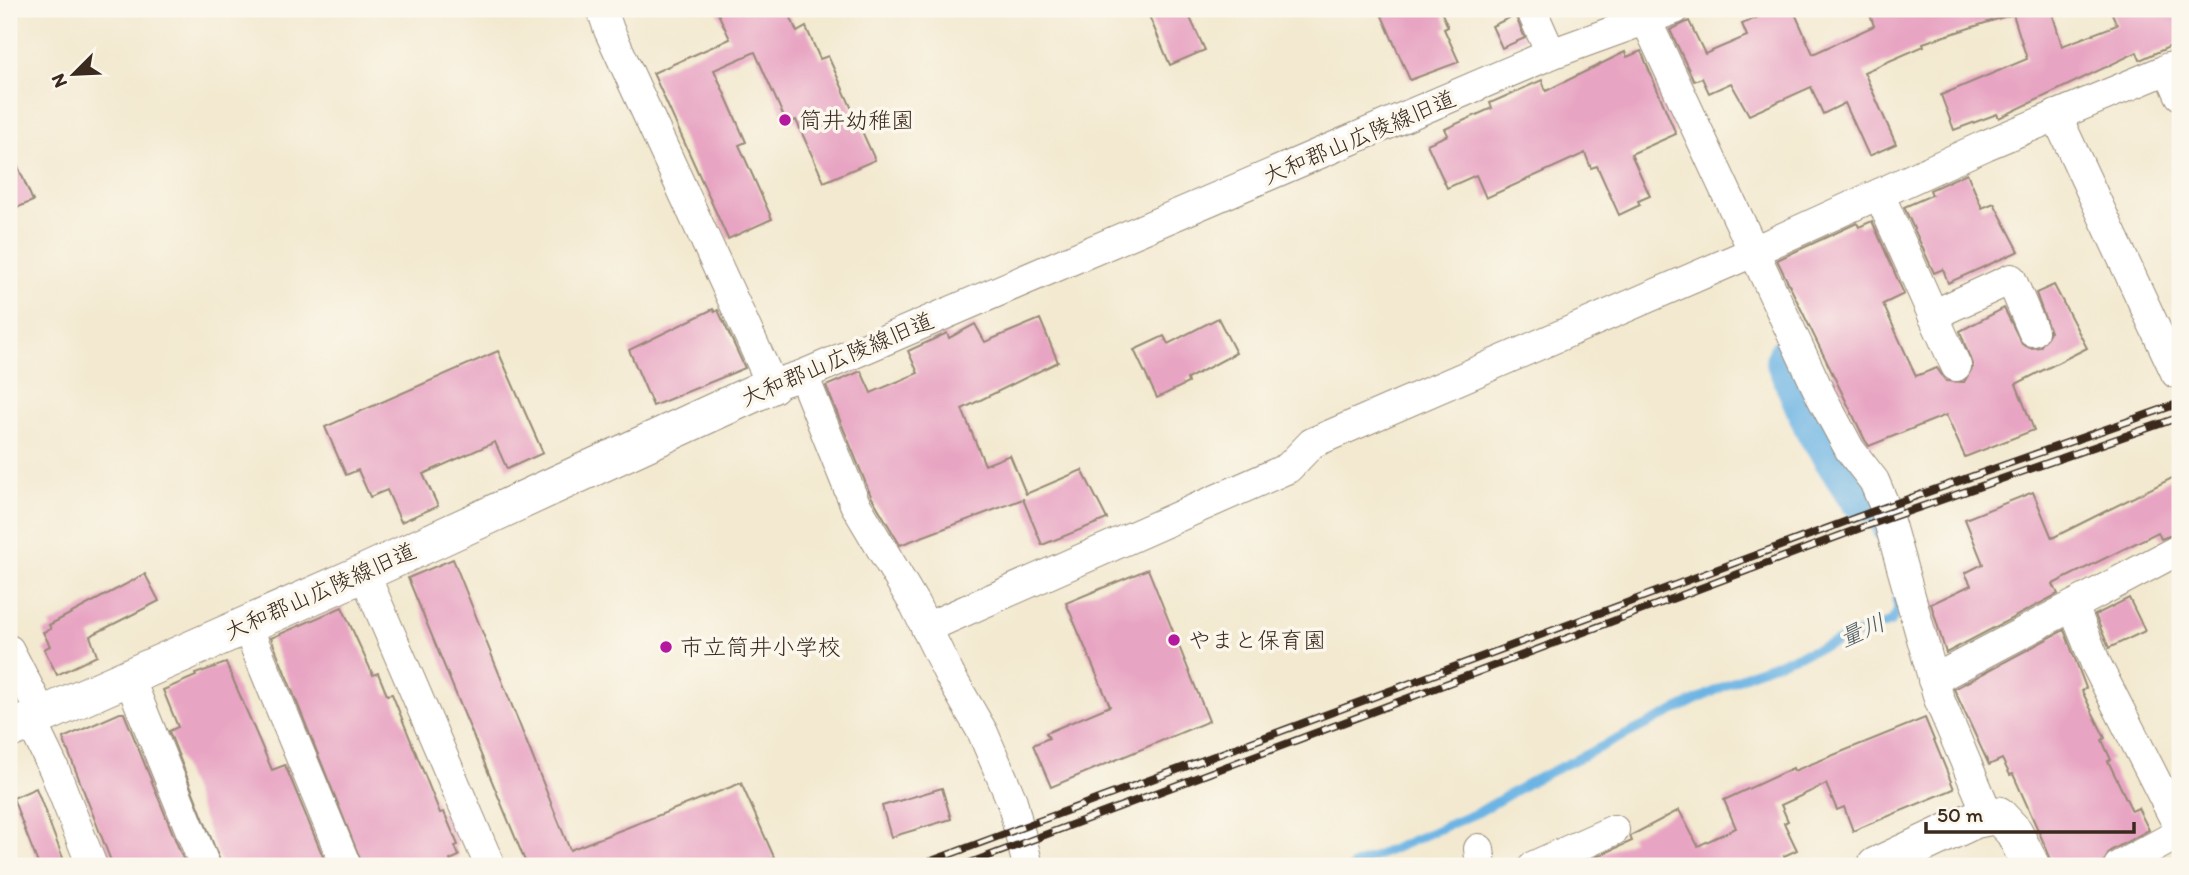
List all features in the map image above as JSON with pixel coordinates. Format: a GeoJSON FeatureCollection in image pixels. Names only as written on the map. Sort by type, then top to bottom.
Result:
{"type":"FeatureCollection","features":[{"type":"Feature","properties":{"kind":"street"},"geometry":{"type":"LineString","coordinates":[[602,9],[609,30],[788,380],[983,733],[1012,801],[1028,866]]}},
{"type":"Feature","properties":{"kind":"street"},"geometry":{"type":"LineString","coordinates":[[1531,9],[1551,54]]}},
{"type":"Feature","properties":{"kind":"street","name":"大和郡山広陵線旧道"},"geometry":{"type":"LineString","coordinates":[[27,721],[364,573],[788,380],[1551,54],[1675,9]]}},
{"type":"Feature","properties":{"kind":"street"},"geometry":{"type":"LineString","coordinates":[[1646,20],[1748,254],[1830,415],[1874,481],[1885,507],[1933,680],[1987,815]]}},
{"type":"Feature","properties":{"kind":"street"},"geometry":{"type":"LineString","coordinates":[[926,628],[1289,468],[1312,443],[1748,254],[2056,115],[2174,66],[2180,95]]}},
{"type":"Feature","properties":{"kind":"street"},"geometry":{"type":"LineString","coordinates":[[2056,115],[2176,373],[2180,371]]}},
{"type":"Feature","properties":{"kind":"street"},"geometry":{"type":"LineString","coordinates":[[1879,194],[1956,366]]}},
{"type":"Feature","properties":{"kind":"street"},"geometry":{"type":"LineString","coordinates":[[1933,315],[2011,279],[2034,331]]}},
{"type":"Feature","properties":{"kind":"street"},"geometry":{"type":"LineString","coordinates":[[1933,680],[2180,549]]}},
{"type":"Feature","properties":{"kind":"street"},"geometry":{"type":"LineString","coordinates":[[364,573],[490,866]]}},
{"type":"Feature","properties":{"kind":"street"},"geometry":{"type":"LineString","coordinates":[[2073,606],[2096,664],[2180,831],[2119,866]]}},
{"type":"Feature","properties":{"kind":"street"},"geometry":{"type":"LineString","coordinates":[[246,624],[346,866]]}},
{"type":"Feature","properties":{"kind":"street"},"geometry":{"type":"LineString","coordinates":[[9,650],[27,721],[54,769],[92,866]]}},
{"type":"Feature","properties":{"kind":"street"},"geometry":{"type":"LineString","coordinates":[[128,676],[205,866]]}},
{"type":"Feature","properties":{"kind":"street"},"geometry":{"type":"LineString","coordinates":[[1877,866],[1987,815],[1998,815],[2006,821],[2031,866]]}},
{"type":"Feature","properties":{"kind":"street"},"geometry":{"type":"LineString","coordinates":[[1534,866],[1614,830]]}},
{"type":"Feature","properties":{"kind":"building"},"geometry":{"type":"Polygon","coordinates":[[[716,9],[787,9],[797,32],[806,27],[820,59],[828,56],[875,160],[824,182],[796,120],[787,124],[755,52],[714,70],[746,142],[739,145],[772,219],[728,239],[653,73],[730,39],[716,9]]]}},
{"type":"Feature","properties":{"kind":"building"},"geometry":{"type":"Polygon","coordinates":[[[1146,9],[1186,9],[1205,50],[1170,65],[1146,9]]]}},
{"type":"Feature","properties":{"kind":"building"},"geometry":{"type":"Polygon","coordinates":[[[1379,9],[1440,9],[1448,27],[1444,29],[1459,62],[1410,80],[1379,9]]]}},
{"type":"Feature","properties":{"kind":"building"},"geometry":{"type":"Polygon","coordinates":[[[1777,9],[1793,9],[1813,54],[1874,26],[1868,9],[2051,9],[2062,46],[2117,25],[2110,9],[2180,9],[2180,42],[2140,60],[2137,52],[1999,118],[1997,114],[1954,130],[1941,95],[2027,59],[2013,14],[1923,43],[1924,46],[1864,72],[1896,144],[1869,156],[1845,103],[1823,114],[1811,87],[1749,115],[1731,83],[1709,93],[1702,78],[1694,81],[1670,30],[1689,21],[1705,54],[1747,36],[1742,24],[1777,9]]]}},
{"type":"Feature","properties":{"kind":"building"},"geometry":{"type":"Polygon","coordinates":[[[1515,15],[1525,38],[1502,48],[1492,26],[1515,15]]]}},
{"type":"Feature","properties":{"kind":"building"},"geometry":{"type":"Polygon","coordinates":[[[1641,51],[1676,134],[1631,154],[1650,196],[1638,201],[1640,205],[1619,215],[1597,166],[1591,168],[1585,153],[1486,198],[1476,175],[1447,188],[1427,144],[1448,135],[1445,129],[1492,108],[1490,103],[1542,80],[1546,91],[1625,52],[1627,57],[1641,51]]]}},
{"type":"Feature","properties":{"kind":"building"},"geometry":{"type":"Polygon","coordinates":[[[9,146],[33,201],[9,211],[9,146]]]}},
{"type":"Feature","properties":{"kind":"building"},"geometry":{"type":"Polygon","coordinates":[[[1967,173],[1982,208],[1994,203],[2019,251],[1948,283],[1943,269],[1934,273],[1904,207],[1932,195],[1930,190],[1967,173]]]}},
{"type":"Feature","properties":{"kind":"building"},"geometry":{"type":"Polygon","coordinates":[[[1872,221],[1904,294],[1883,304],[1916,376],[1937,368],[1946,381],[1964,382],[1973,367],[1960,331],[2004,308],[2022,344],[2030,348],[2040,347],[2050,332],[2036,293],[2054,285],[2087,348],[2016,384],[2034,430],[1965,457],[1946,415],[1869,446],[1777,260],[1857,223],[1859,227],[1872,221]]]}},
{"type":"Feature","properties":{"kind":"building"},"geometry":{"type":"Polygon","coordinates":[[[713,309],[715,312],[718,310],[745,368],[653,406],[629,350],[713,309]]]}},
{"type":"Feature","properties":{"kind":"building"},"geometry":{"type":"Polygon","coordinates":[[[1218,318],[1236,353],[1187,379],[1188,383],[1157,398],[1134,350],[1164,336],[1168,344],[1218,318]]]}},
{"type":"Feature","properties":{"kind":"building"},"geometry":{"type":"Polygon","coordinates":[[[1040,319],[1058,362],[962,409],[985,465],[1010,455],[1026,494],[1082,470],[1107,519],[1042,545],[1023,499],[900,545],[871,496],[826,386],[861,371],[871,393],[918,373],[908,351],[947,333],[949,338],[975,324],[985,342],[1040,319]]]}},
{"type":"Feature","properties":{"kind":"building"},"geometry":{"type":"Polygon","coordinates":[[[498,351],[543,453],[507,469],[495,442],[423,474],[438,506],[401,522],[387,490],[370,497],[358,470],[346,475],[325,427],[498,351]]]}},
{"type":"Feature","properties":{"kind":"building"},"geometry":{"type":"Polygon","coordinates":[[[2180,474],[2180,532],[2161,539],[2158,532],[2053,584],[2058,594],[1946,653],[1931,604],[1971,585],[1965,573],[1983,564],[1965,519],[2033,492],[2052,538],[2180,474]]]}},
{"type":"Feature","properties":{"kind":"building"},"geometry":{"type":"Polygon","coordinates":[[[453,559],[570,850],[741,783],[778,866],[527,866],[408,578],[453,559]]]}},
{"type":"Feature","properties":{"kind":"building"},"geometry":{"type":"Polygon","coordinates":[[[1148,569],[1209,721],[1051,787],[1033,745],[1049,738],[1046,733],[1110,706],[1066,603],[1148,569]]]}},
{"type":"Feature","properties":{"kind":"building"},"geometry":{"type":"Polygon","coordinates":[[[145,574],[159,601],[90,636],[97,656],[57,675],[44,649],[50,646],[43,632],[51,629],[49,625],[145,574]]]}},
{"type":"Feature","properties":{"kind":"building"},"geometry":{"type":"Polygon","coordinates":[[[2129,598],[2145,631],[2109,648],[2095,615],[2129,598]]]}},
{"type":"Feature","properties":{"kind":"building"},"geometry":{"type":"Polygon","coordinates":[[[342,607],[373,675],[378,673],[387,695],[392,694],[440,813],[444,812],[458,845],[455,846],[459,856],[450,860],[452,866],[363,866],[271,638],[342,607]]]}},
{"type":"Feature","properties":{"kind":"building"},"geometry":{"type":"Polygon","coordinates":[[[2064,630],[2086,688],[2082,691],[2105,738],[2102,740],[2111,760],[2108,761],[2132,811],[2138,808],[2149,830],[2110,851],[2102,866],[2054,866],[2013,774],[2010,775],[2002,759],[1989,765],[1954,689],[2064,630]]]}},
{"type":"Feature","properties":{"kind":"building"},"geometry":{"type":"Polygon","coordinates":[[[226,663],[272,770],[285,765],[327,866],[222,866],[169,731],[178,727],[163,690],[196,676],[195,674],[226,663]]]}},
{"type":"Feature","properties":{"kind":"building"},"geometry":{"type":"Polygon","coordinates":[[[124,713],[186,866],[113,866],[63,738],[124,713]]]}},
{"type":"Feature","properties":{"kind":"building"},"geometry":{"type":"Polygon","coordinates":[[[1925,718],[1954,789],[1853,831],[1844,807],[1837,810],[1826,784],[1781,805],[1788,821],[1784,823],[1797,850],[1784,856],[1789,866],[1576,866],[1632,841],[1630,836],[1679,810],[1698,846],[1736,828],[1724,800],[1793,768],[1794,771],[1925,718]]]}},
{"type":"Feature","properties":{"kind":"building"},"geometry":{"type":"Polygon","coordinates":[[[36,788],[66,866],[39,866],[28,838],[13,798],[36,788]]]}},
{"type":"Feature","properties":{"kind":"building"},"geometry":{"type":"Polygon","coordinates":[[[942,788],[951,819],[891,837],[882,806],[942,788]]]}},
{"type":"Feature","properties":{"kind":"waterway","name":"量川"},"geometry":{"type":"LineString","coordinates":[[1791,360],[1820,427],[1864,496]]}},
{"type":"Feature","properties":{"kind":"waterway","name":"量川"},"geometry":{"type":"LineString","coordinates":[[1864,496],[1878,535]]}},
{"type":"Feature","properties":{"kind":"waterway","name":"量川"},"geometry":{"type":"LineString","coordinates":[[1353,866],[1479,812],[1530,782],[1753,672],[1891,622],[1899,609],[1896,599]]}},
{"type":"Feature","properties":{"kind":"railway"},"geometry":{"type":"LineString","coordinates":[[918,866],[1874,511],[2180,403]]}},
{"type":"Feature","properties":{"kind":"railway"},"geometry":{"type":"LineString","coordinates":[[962,866],[1863,527],[2180,417]]}},
{"type":"Feature","properties":{"kind":"place","name":"筒井幼稚園"},"geometry":{"type":"Point","coordinates":[785,120]}},
{"type":"Feature","properties":{"kind":"place","name":"やまと保育園"},"geometry":{"type":"Point","coordinates":[1174,640]}},
{"type":"Feature","properties":{"kind":"place","name":"市立筒井小学校"},"geometry":{"type":"Point","coordinates":[666,647]}}]}
